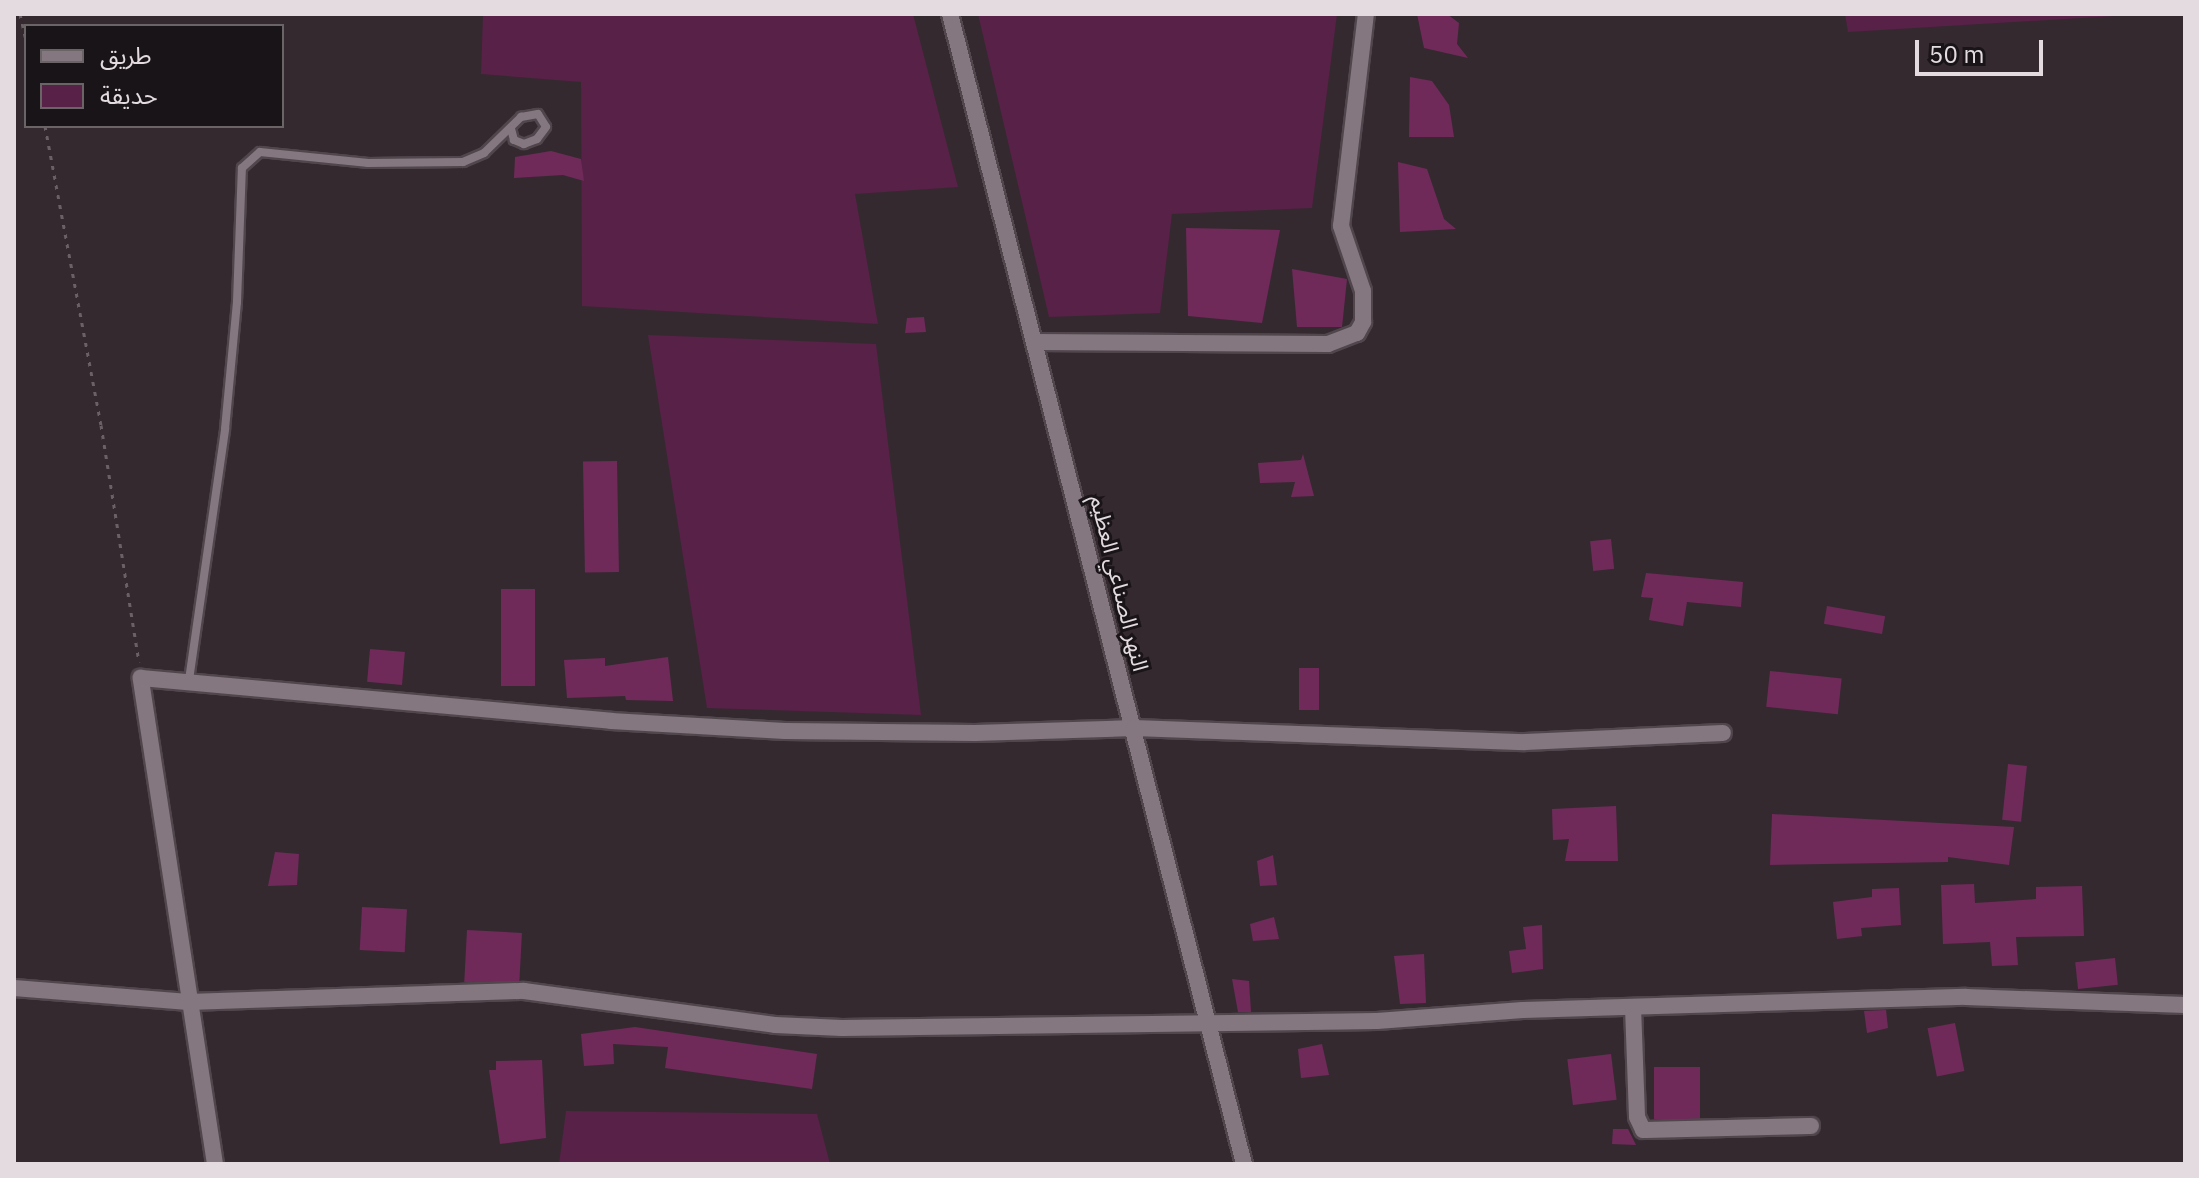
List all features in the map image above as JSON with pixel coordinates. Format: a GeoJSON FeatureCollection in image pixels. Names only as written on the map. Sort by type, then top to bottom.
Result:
{"type":"FeatureCollection","features":[{"type":"Feature","properties":{"kind":"street","name":"النهر الصناعي العظيم"},"geometry":{"type":"LineString","coordinates":[[950,14],[1244,1164]]}},
{"type":"Feature","properties":{"kind":"street"},"geometry":{"type":"LineString","coordinates":[[1035,342],[1328,344],[1357,333],[1363,322],[1363,291],[1341,226],[1366,14]]}},
{"type":"Feature","properties":{"kind":"street"},"geometry":{"type":"LineString","coordinates":[[215,1164],[141,678],[189,680],[494,712],[785,731],[1134,728],[1525,742],[1723,733]]}},
{"type":"Feature","properties":{"kind":"street"},"geometry":{"type":"LineString","coordinates":[[14,988],[188,1002],[524,991],[775,1025],[1208,1024],[1966,997],[2185,1005]]}},
{"type":"Feature","properties":{"kind":"street"},"geometry":{"type":"LineString","coordinates":[[1633,1007],[1637,1117],[1643,1130],[1811,1126]]}},
{"type":"Feature","properties":{"kind":"lane"},"geometry":{"type":"LineString","coordinates":[[189,680],[225,429],[242,168],[260,152],[368,163],[463,162],[484,153],[511,129],[530,113],[538,114],[546,127],[537,139],[524,144],[514,140],[511,129]]}},
{"type":"Feature","properties":{"kind":"path"},"geometry":{"type":"LineString","coordinates":[[45,128],[101,425],[141,678]]}},
{"type":"Feature","properties":{"kind":"green space"},"geometry":{"type":"Polygon","coordinates":[[[483,14],[913,14],[958,187],[855,194],[878,324],[582,306],[581,82],[481,74],[483,14]]]}},
{"type":"Feature","properties":{"kind":"green space"},"geometry":{"type":"Polygon","coordinates":[[[978,14],[1337,14],[1312,208],[1172,214],[1160,313],[1049,317],[978,14]]]}},
{"type":"Feature","properties":{"kind":"green space"},"geometry":{"type":"Polygon","coordinates":[[[1845,14],[2148,14],[1848,32],[1845,14]]]}},
{"type":"Feature","properties":{"kind":"green space"},"geometry":{"type":"Polygon","coordinates":[[[648,335],[876,344],[921,715],[707,708],[648,335]]]}},
{"type":"Feature","properties":{"kind":"green space"},"geometry":{"type":"Polygon","coordinates":[[[566,1111],[817,1114],[830,1164],[559,1164],[566,1111]]]}},
{"type":"Feature","properties":{"kind":"building"},"geometry":{"type":"Polygon","coordinates":[[[1417,14],[1447,14],[1459,23],[1457,44],[1468,58],[1424,48],[1417,14]]]}},
{"type":"Feature","properties":{"kind":"building"},"geometry":{"type":"Polygon","coordinates":[[[1410,77],[1432,81],[1449,105],[1454,137],[1409,137],[1410,77]]]}},
{"type":"Feature","properties":{"kind":"building"},"geometry":{"type":"Polygon","coordinates":[[[551,151],[581,159],[584,181],[563,175],[514,178],[515,157],[551,151]]]}},
{"type":"Feature","properties":{"kind":"building"},"geometry":{"type":"Polygon","coordinates":[[[1398,162],[1427,169],[1444,219],[1456,229],[1400,232],[1398,162]]]}},
{"type":"Feature","properties":{"kind":"building"},"geometry":{"type":"Polygon","coordinates":[[[1186,228],[1280,230],[1262,323],[1188,316],[1186,228]]]}},
{"type":"Feature","properties":{"kind":"building"},"geometry":{"type":"Polygon","coordinates":[[[1292,269],[1347,279],[1342,327],[1297,327],[1292,269]]]}},
{"type":"Feature","properties":{"kind":"building"},"geometry":{"type":"Polygon","coordinates":[[[924,317],[926,332],[905,333],[907,318],[924,317]]]}},
{"type":"Feature","properties":{"kind":"building"},"geometry":{"type":"Polygon","coordinates":[[[1303,454],[1314,496],[1291,497],[1295,482],[1260,483],[1258,463],[1301,460],[1303,454]]]}},
{"type":"Feature","properties":{"kind":"building"},"geometry":{"type":"Polygon","coordinates":[[[617,461],[619,572],[585,573],[583,462],[617,461]]]}},
{"type":"Feature","properties":{"kind":"building"},"geometry":{"type":"Polygon","coordinates":[[[1611,539],[1614,569],[1593,571],[1590,541],[1611,539]]]}},
{"type":"Feature","properties":{"kind":"building"},"geometry":{"type":"Polygon","coordinates":[[[1646,573],[1743,582],[1741,607],[1687,602],[1683,626],[1649,620],[1653,598],[1641,597],[1646,573]]]}},
{"type":"Feature","properties":{"kind":"building"},"geometry":{"type":"Polygon","coordinates":[[[501,589],[535,589],[535,686],[501,686],[501,589]]]}},
{"type":"Feature","properties":{"kind":"building"},"geometry":{"type":"Polygon","coordinates":[[[1827,606],[1885,616],[1882,634],[1824,624],[1827,606]]]}},
{"type":"Feature","properties":{"kind":"building"},"geometry":{"type":"Polygon","coordinates":[[[370,649],[405,652],[402,685],[367,682],[370,649]]]}},
{"type":"Feature","properties":{"kind":"building"},"geometry":{"type":"Polygon","coordinates":[[[668,657],[673,701],[626,700],[625,696],[567,698],[564,660],[605,658],[605,666],[668,657]]]}},
{"type":"Feature","properties":{"kind":"building"},"geometry":{"type":"Polygon","coordinates":[[[1299,668],[1319,668],[1319,710],[1299,710],[1299,668]]]}},
{"type":"Feature","properties":{"kind":"building"},"geometry":{"type":"Polygon","coordinates":[[[1770,671],[1842,679],[1838,714],[1766,707],[1770,671]]]}},
{"type":"Feature","properties":{"kind":"building"},"geometry":{"type":"Polygon","coordinates":[[[2008,764],[2027,766],[2021,822],[2002,820],[2008,764]]]}},
{"type":"Feature","properties":{"kind":"building"},"geometry":{"type":"Polygon","coordinates":[[[1616,806],[1618,861],[1565,861],[1569,839],[1553,840],[1552,809],[1616,806]]]}},
{"type":"Feature","properties":{"kind":"building"},"geometry":{"type":"Polygon","coordinates":[[[1772,814],[2014,827],[2009,865],[1948,857],[1948,862],[1770,865],[1772,814]]]}},
{"type":"Feature","properties":{"kind":"building"},"geometry":{"type":"Polygon","coordinates":[[[275,852],[299,854],[297,885],[268,886],[275,852]]]}},
{"type":"Feature","properties":{"kind":"building"},"geometry":{"type":"Polygon","coordinates":[[[1273,855],[1277,885],[1260,886],[1257,861],[1273,855]]]}},
{"type":"Feature","properties":{"kind":"building"},"geometry":{"type":"Polygon","coordinates":[[[1974,884],[1975,903],[2036,899],[2036,887],[2082,886],[2084,936],[2016,937],[2018,965],[1992,966],[1990,942],[1943,944],[1941,885],[1974,884]]]}},
{"type":"Feature","properties":{"kind":"building"},"geometry":{"type":"Polygon","coordinates":[[[1899,888],[1901,925],[1861,928],[1862,936],[1837,939],[1833,902],[1872,897],[1872,889],[1899,888]]]}},
{"type":"Feature","properties":{"kind":"building"},"geometry":{"type":"Polygon","coordinates":[[[362,907],[407,909],[405,952],[360,950],[362,907]]]}},
{"type":"Feature","properties":{"kind":"building"},"geometry":{"type":"Polygon","coordinates":[[[1274,917],[1279,939],[1253,941],[1250,924],[1274,917]]]}},
{"type":"Feature","properties":{"kind":"building"},"geometry":{"type":"Polygon","coordinates":[[[1542,925],[1543,969],[1512,973],[1509,951],[1526,949],[1523,927],[1542,925]]]}},
{"type":"Feature","properties":{"kind":"building"},"geometry":{"type":"Polygon","coordinates":[[[467,930],[522,933],[519,985],[464,982],[467,930]]]}},
{"type":"Feature","properties":{"kind":"building"},"geometry":{"type":"Polygon","coordinates":[[[1424,954],[1426,1003],[1400,1004],[1394,956],[1424,954]]]}},
{"type":"Feature","properties":{"kind":"building"},"geometry":{"type":"Polygon","coordinates":[[[2115,958],[2118,985],[2078,989],[2075,962],[2115,958]]]}},
{"type":"Feature","properties":{"kind":"building"},"geometry":{"type":"Polygon","coordinates":[[[1232,979],[1249,981],[1251,1012],[1238,1012],[1232,979]]]}},
{"type":"Feature","properties":{"kind":"building"},"geometry":{"type":"Polygon","coordinates":[[[1886,1010],[1888,1028],[1867,1033],[1864,1011],[1886,1010]]]}},
{"type":"Feature","properties":{"kind":"building"},"geometry":{"type":"Polygon","coordinates":[[[1955,1023],[1964,1071],[1937,1076],[1928,1028],[1955,1023]]]}},
{"type":"Feature","properties":{"kind":"building"},"geometry":{"type":"Polygon","coordinates":[[[635,1027],[817,1054],[812,1089],[665,1068],[668,1047],[613,1044],[614,1064],[584,1066],[581,1034],[635,1027]]]}},
{"type":"Feature","properties":{"kind":"building"},"geometry":{"type":"Polygon","coordinates":[[[1322,1044],[1329,1075],[1301,1078],[1298,1049],[1322,1044]]]}},
{"type":"Feature","properties":{"kind":"building"},"geometry":{"type":"Polygon","coordinates":[[[1611,1054],[1617,1100],[1573,1105],[1567,1059],[1611,1054]]]}},
{"type":"Feature","properties":{"kind":"building"},"geometry":{"type":"Polygon","coordinates":[[[542,1060],[546,1138],[500,1144],[489,1070],[496,1070],[496,1061],[542,1060]]]}},
{"type":"Feature","properties":{"kind":"building"},"geometry":{"type":"Polygon","coordinates":[[[1654,1067],[1700,1067],[1700,1119],[1654,1119],[1654,1067]]]}},
{"type":"Feature","properties":{"kind":"building"},"geometry":{"type":"Polygon","coordinates":[[[1613,1129],[1628,1129],[1636,1145],[1612,1144],[1613,1129]]]}}]}
